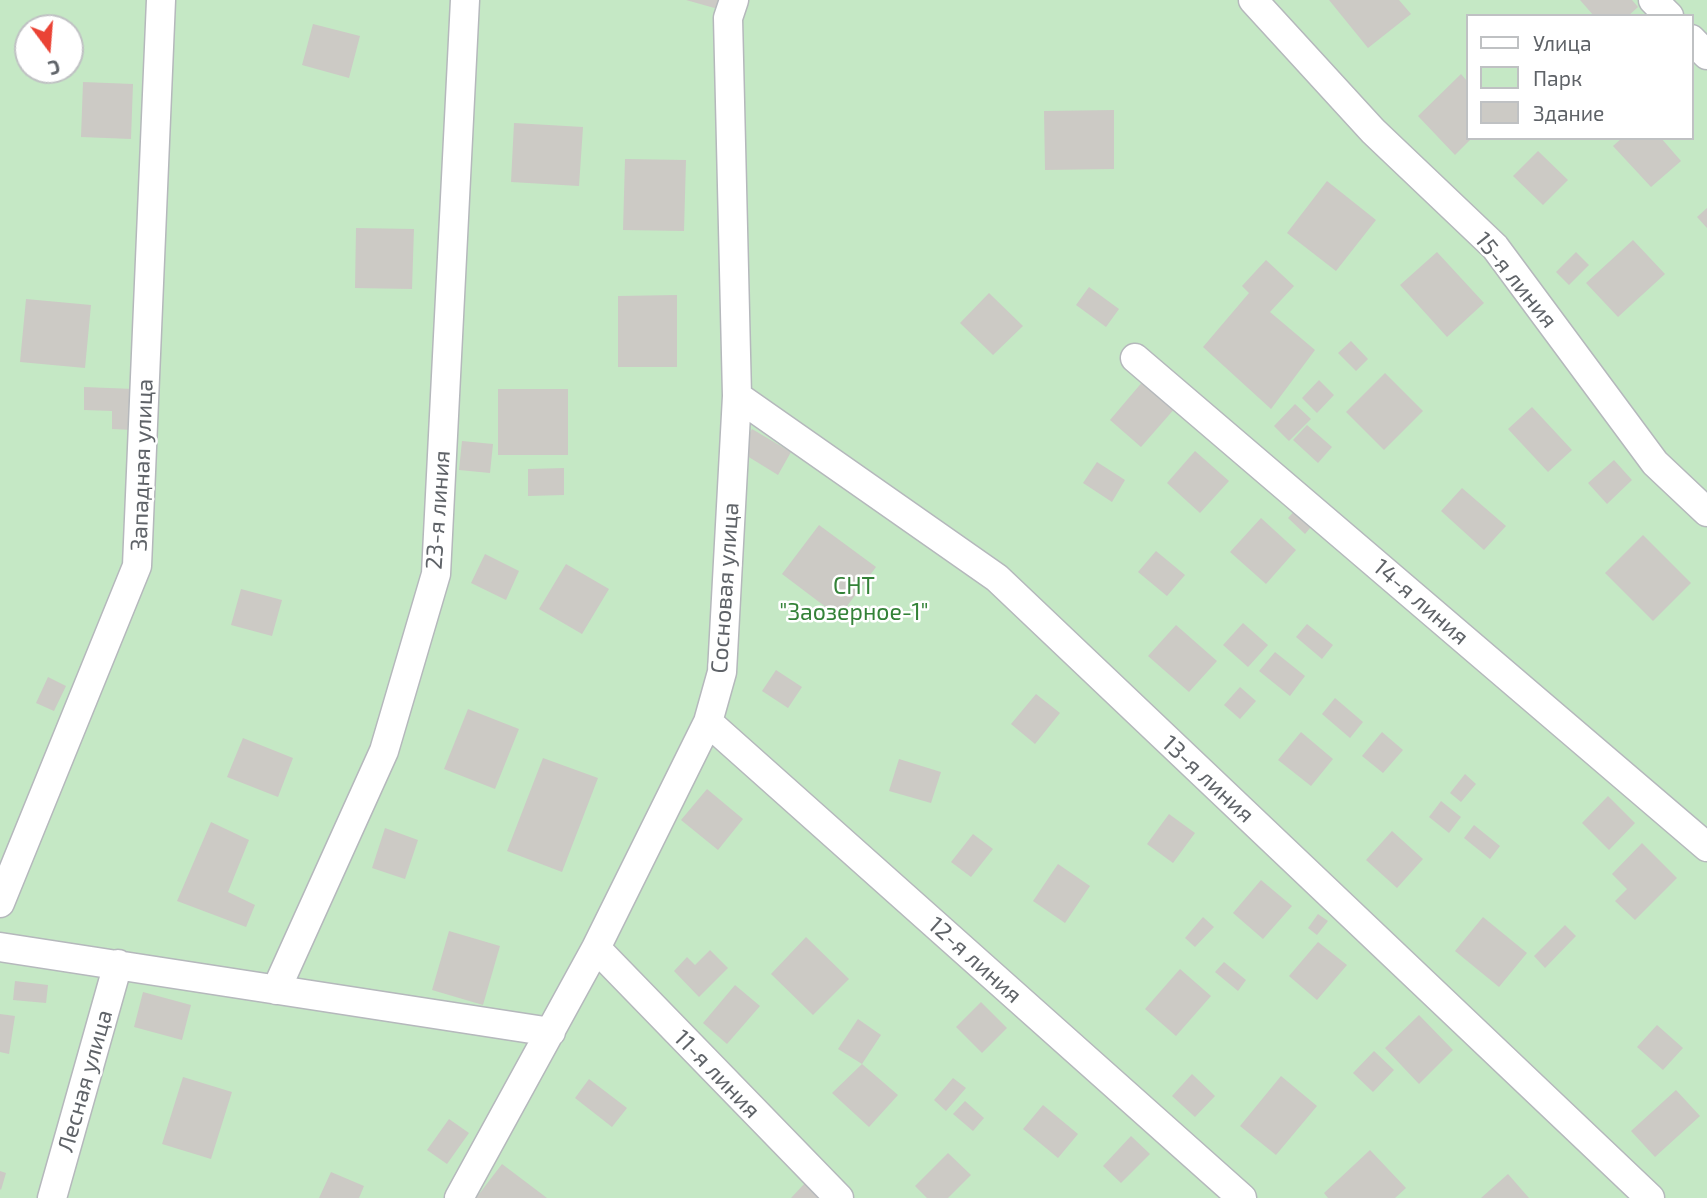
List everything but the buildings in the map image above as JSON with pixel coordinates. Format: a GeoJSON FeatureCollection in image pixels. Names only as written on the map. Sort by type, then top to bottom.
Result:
{"type":"FeatureCollection","features":[{"type":"Feature","properties":{"kind":"street","name":"Западная улица"},"geometry":{"type":"LineString","coordinates":[[0,903],[137,566],[161,0]]}},
{"type":"Feature","properties":{"kind":"street","name":"23-я линия"},"geometry":{"type":"LineString","coordinates":[[276,990],[384,751],[436,574],[465,0]]}},
{"type":"Feature","properties":{"kind":"street","name":"Сосновая улица"},"geometry":{"type":"LineString","coordinates":[[459,1198],[597,948],[708,722],[722,672],[737,396],[729,18],[734,0]]}},
{"type":"Feature","properties":{"kind":"street","name":"15-я линия"},"geometry":{"type":"LineString","coordinates":[[1253,0],[1373,131],[1495,247],[1655,463],[1707,512]]}},
{"type":"Feature","properties":{"kind":"street"},"geometry":{"type":"LineString","coordinates":[[1653,0],[1667,14]]}},
{"type":"Feature","properties":{"kind":"street"},"geometry":{"type":"LineString","coordinates":[[1693,41],[1707,55]]}},
{"type":"Feature","properties":{"kind":"street","name":"14-я линия"},"geometry":{"type":"LineString","coordinates":[[1135,358],[1707,847]]}},
{"type":"Feature","properties":{"kind":"street","name":"13-я линия"},"geometry":{"type":"LineString","coordinates":[[737,396],[997,578],[1650,1198]]}},
{"type":"Feature","properties":{"kind":"street","name":"12-я линия"},"geometry":{"type":"LineString","coordinates":[[708,722],[1242,1198]]}},
{"type":"Feature","properties":{"kind":"street"},"geometry":{"type":"LineString","coordinates":[[0,947],[551,1032]]}},
{"type":"Feature","properties":{"kind":"street","name":"11-я линия"},"geometry":{"type":"LineString","coordinates":[[597,948],[839,1198]]}},
{"type":"Feature","properties":{"kind":"street","name":"Лесная улица"},"geometry":{"type":"LineString","coordinates":[[52,1198],[118,964]]}},
{"type":"Feature","properties":{"kind":"green space","name":"СНТ \"Заозерное-1\""},"geometry":{"type":"Polygon","coordinates":[[[0,0],[1707,0],[1707,1198],[0,1198],[0,0]]]}}]}
